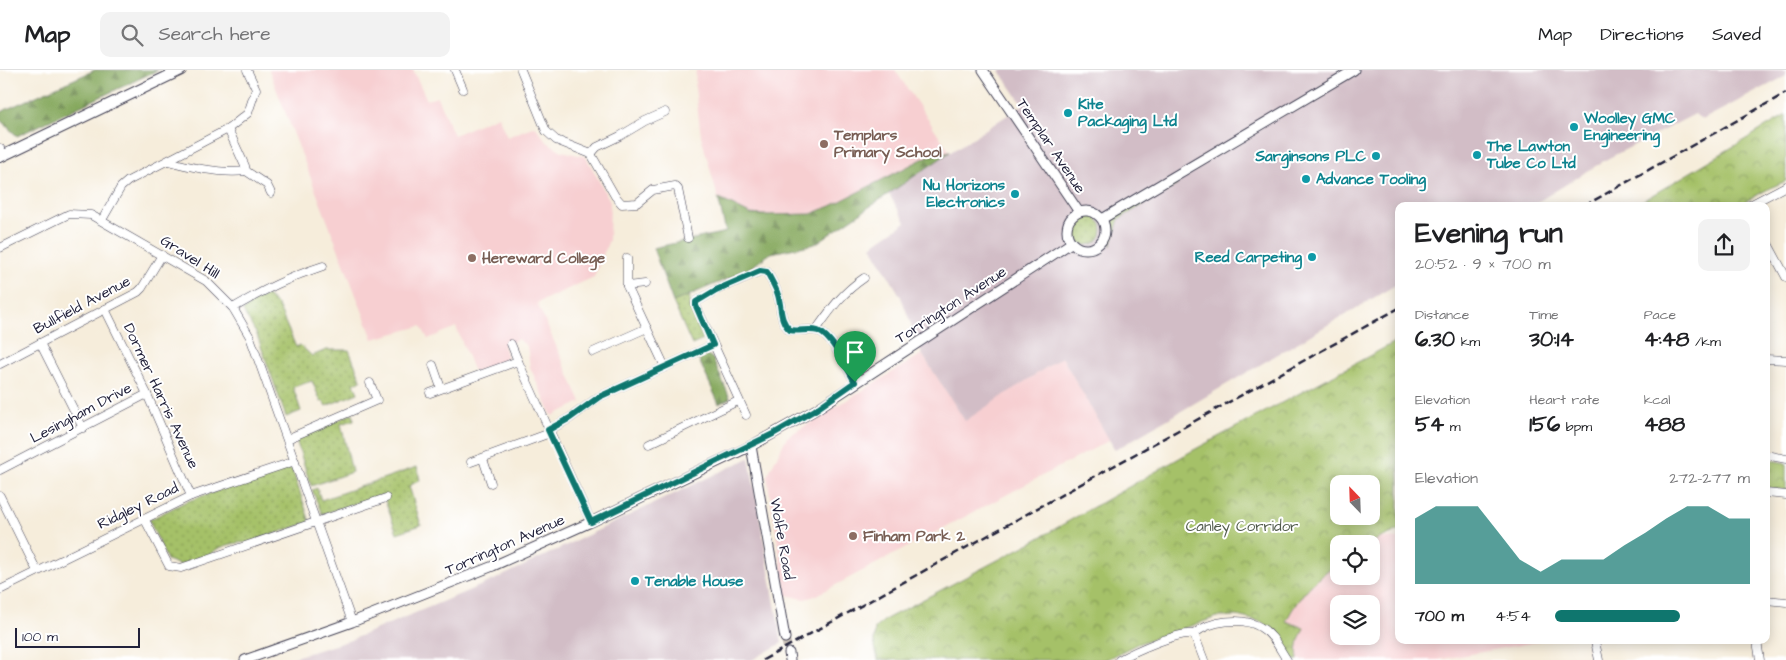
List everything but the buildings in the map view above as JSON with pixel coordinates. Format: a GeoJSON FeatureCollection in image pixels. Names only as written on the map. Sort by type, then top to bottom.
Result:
{"type":"FeatureCollection","features":[{"type":"Feature","properties":{"kind":"main road"},"geometry":{"type":"LineString","coordinates":[[1,153],[181,70]]}},
{"type":"Feature","properties":{"kind":"street"},"geometry":{"type":"LineString","coordinates":[[102,220],[121,187],[128,181],[228,129],[248,113],[256,89],[247,70]]}},
{"type":"Feature","properties":{"kind":"street"},"geometry":{"type":"LineString","coordinates":[[455,70],[463,89]]}},
{"type":"Feature","properties":{"kind":"street"},"geometry":{"type":"LineString","coordinates":[[521,70],[546,131],[556,140],[591,154],[615,196],[622,204],[637,202],[653,190],[675,186],[678,189],[688,238]]}},
{"type":"Feature","properties":{"kind":"street","name":"Templar Avenue"},"geometry":{"type":"LineString","coordinates":[[983,70],[1079,212]]}},
{"type":"Feature","properties":{"kind":"street"},"geometry":{"type":"LineString","coordinates":[[1102,219],[1354,70]]}},
{"type":"Feature","properties":{"kind":"street"},"geometry":{"type":"LineString","coordinates":[[591,154],[597,147],[665,112]]}},
{"type":"Feature","properties":{"kind":"street"},"geometry":{"type":"LineString","coordinates":[[228,129],[246,166],[246,171]]}},
{"type":"Feature","properties":{"kind":"street"},"geometry":{"type":"LineString","coordinates":[[168,161],[211,170],[246,171],[267,185],[271,193]]}},
{"type":"Feature","properties":{"kind":"street"},"geometry":{"type":"LineString","coordinates":[[1756,202],[1786,186]]}},
{"type":"Feature","properties":{"kind":"street"},"geometry":{"type":"LineString","coordinates":[[1079,212],[1093,212],[1102,219],[1105,226],[1105,235],[1096,247],[1087,250],[1080,249],[1071,243],[1067,234],[1067,227],[1070,220],[1079,212]]}},
{"type":"Feature","properties":{"kind":"street","name":"Gravel Hill"},"geometry":{"type":"LineString","coordinates":[[0,248],[69,214],[90,214],[206,281],[233,308],[250,337],[352,622]]}},
{"type":"Feature","properties":{"kind":"street","name":"Torrington Avenue"},"geometry":{"type":"LineString","coordinates":[[245,660],[352,622],[457,581],[591,522],[751,446],[801,418],[1071,243]]}},
{"type":"Feature","properties":{"kind":"street"},"geometry":{"type":"LineString","coordinates":[[1770,247],[1786,277]]}},
{"type":"Feature","properties":{"kind":"street","name":"Bullfield Avenue"},"geometry":{"type":"LineString","coordinates":[[0,364],[142,288],[162,255]]}},
{"type":"Feature","properties":{"kind":"street"},"geometry":{"type":"LineString","coordinates":[[627,258],[627,286],[665,367]]}},
{"type":"Feature","properties":{"kind":"street"},"geometry":{"type":"LineString","coordinates":[[233,308],[263,290],[292,276],[324,266]]}},
{"type":"Feature","properties":{"kind":"street"},"geometry":{"type":"LineString","coordinates":[[746,415],[713,345],[696,302],[716,290],[760,271],[767,272],[778,295],[781,316],[785,325],[790,330],[816,330],[824,335],[834,346],[855,382]]}},
{"type":"Feature","properties":{"kind":"street"},"geometry":{"type":"LineString","coordinates":[[816,330],[836,301],[848,289],[864,278]]}},
{"type":"Feature","properties":{"kind":"street"},"geometry":{"type":"LineString","coordinates":[[627,286],[645,284]]}},
{"type":"Feature","properties":{"kind":"street","name":"Dormer Harris Avenue"},"geometry":{"type":"LineString","coordinates":[[105,309],[147,394],[190,496]]}},
{"type":"Feature","properties":{"kind":"street"},"geometry":{"type":"LineString","coordinates":[[593,352],[647,328]]}},
{"type":"Feature","properties":{"kind":"street"},"geometry":{"type":"LineString","coordinates":[[40,343],[82,428]]}},
{"type":"Feature","properties":{"kind":"street"},"geometry":{"type":"LineString","coordinates":[[511,344],[591,522]]}},
{"type":"Feature","properties":{"kind":"street"},"geometry":{"type":"LineString","coordinates":[[471,462],[483,459],[549,431],[599,397],[713,345]]}},
{"type":"Feature","properties":{"kind":"street"},"geometry":{"type":"LineString","coordinates":[[1770,359],[1786,360]]}},
{"type":"Feature","properties":{"kind":"street"},"geometry":{"type":"LineString","coordinates":[[430,393],[518,361]]}},
{"type":"Feature","properties":{"kind":"street"},"geometry":{"type":"LineString","coordinates":[[433,365],[441,388]]}},
{"type":"Feature","properties":{"kind":"street"},"geometry":{"type":"LineString","coordinates":[[286,439],[377,400],[370,383]]}},
{"type":"Feature","properties":{"kind":"street","name":"Lesingham Drive"},"geometry":{"type":"LineString","coordinates":[[0,470],[147,394]]}},
{"type":"Feature","properties":{"kind":"street"},"geometry":{"type":"LineString","coordinates":[[649,444],[738,400]]}},
{"type":"Feature","properties":{"kind":"street","name":"Wolfe Road"},"geometry":{"type":"LineString","coordinates":[[751,446],[785,638]]}},
{"type":"Feature","properties":{"kind":"street"},"geometry":{"type":"LineString","coordinates":[[1770,456],[1786,458]]}},
{"type":"Feature","properties":{"kind":"street"},"geometry":{"type":"LineString","coordinates":[[483,459],[491,483]]}},
{"type":"Feature","properties":{"kind":"street","name":"Ridgley Road"},"geometry":{"type":"LineString","coordinates":[[0,590],[190,496],[295,461]]}},
{"type":"Feature","properties":{"kind":"street"},"geometry":{"type":"LineString","coordinates":[[1770,493],[1786,495]]}},
{"type":"Feature","properties":{"kind":"street"},"geometry":{"type":"LineString","coordinates":[[0,496],[37,571]]}},
{"type":"Feature","properties":{"kind":"street"},"geometry":{"type":"LineString","coordinates":[[144,518],[168,566],[180,568],[386,498]]}},
{"type":"Feature","properties":{"kind":"street"},"geometry":{"type":"LineString","coordinates":[[1770,600],[1786,602]]}},
{"type":"Feature","properties":{"kind":"street"},"geometry":{"type":"LineString","coordinates":[[1119,660],[1134,656],[1186,633],[1194,634],[1202,627],[1228,621],[1249,622],[1260,627],[1271,636],[1287,660]]}},
{"type":"Feature","properties":{"kind":"street"},"geometry":{"type":"LineString","coordinates":[[1194,634],[1204,660]]}},
{"type":"Feature","properties":{"kind":"street"},"geometry":{"type":"LineString","coordinates":[[1596,644],[1599,660]]}},
{"type":"Feature","properties":{"kind":"street"},"geometry":{"type":"LineString","coordinates":[[1757,644],[1760,660]]}},
{"type":"Feature","properties":{"kind":"shaded area","name":"Hereward College"},"geometry":{"type":"Polygon","coordinates":[[[269,70],[413,70],[427,100],[437,97],[454,135],[498,116],[507,137],[535,126],[547,142],[562,151],[586,157],[610,201],[609,240],[594,277],[537,303],[581,402],[552,416],[530,367],[527,346],[518,339],[503,346],[507,355],[504,361],[474,372],[456,327],[428,339],[421,326],[373,339],[269,70]]]}},
{"type":"Feature","properties":{"kind":"shaded area","name":"Templars Primary School"},"geometry":{"type":"Polygon","coordinates":[[[696,70],[895,70],[950,152],[928,156],[831,206],[811,214],[750,214],[718,198],[701,136],[695,88],[696,70]]]}},
{"type":"Feature","properties":{"kind":"shaded area"},"geometry":{"type":"Polygon","coordinates":[[[999,70],[1786,70],[1786,76],[1702,120],[1695,114],[1607,159],[1537,202],[1395,202],[1395,285],[1115,450],[1062,357],[965,421],[922,354],[901,297],[871,246],[906,222],[888,193],[1023,105],[999,70]]]}},
{"type":"Feature","properties":{"kind":"shaded area","name":"Finham Park 2"},"geometry":{"type":"Polygon","coordinates":[[[922,354],[965,420],[1062,357],[1110,440],[815,596],[805,599],[786,595],[767,476],[787,437],[922,354]]]}},
{"type":"Feature","properties":{"kind":"shaded area"},"geometry":{"type":"Polygon","coordinates":[[[749,458],[782,643],[752,660],[285,660],[348,641],[494,580],[749,458]]]}},
{"type":"Feature","properties":{"kind":"shaded area"},"geometry":{"type":"Polygon","coordinates":[[[1380,538],[1395,539],[1395,644],[1525,644],[1438,660],[1298,660],[1299,637],[1304,628],[1286,621],[1307,588],[1330,569],[1330,585],[1380,585],[1380,538]]]}},
{"type":"Feature","properties":{"kind":"green space"},"geometry":{"type":"Polygon","coordinates":[[[95,70],[158,70],[17,136],[0,120],[0,113],[7,109],[95,70]]]}},
{"type":"Feature","properties":{"kind":"green space"},"geometry":{"type":"Polygon","coordinates":[[[1786,115],[1786,181],[1744,202],[1641,202],[1786,115]]]}},
{"type":"Feature","properties":{"kind":"green space"},"geometry":{"type":"Polygon","coordinates":[[[950,152],[815,244],[771,253],[746,271],[673,302],[653,248],[726,232],[718,198],[750,214],[811,214],[831,206],[928,156],[950,152]]]}},
{"type":"Feature","properties":{"kind":"green space"},"geometry":{"type":"Polygon","coordinates":[[[1174,183],[1177,185],[1119,219],[1111,246],[1111,230],[1117,214],[1174,183]]]}},
{"type":"Feature","properties":{"kind":"green space"},"geometry":{"type":"Polygon","coordinates":[[[1087,215],[1097,220],[1102,230],[1097,240],[1087,245],[1077,240],[1072,230],[1077,220],[1087,215]]]}},
{"type":"Feature","properties":{"kind":"green space"},"geometry":{"type":"Polygon","coordinates":[[[266,295],[278,306],[296,347],[300,345],[312,356],[326,350],[349,350],[361,380],[354,384],[358,393],[326,406],[323,401],[321,402],[312,381],[293,387],[301,411],[286,417],[257,335],[243,311],[253,302],[266,295]]]}},
{"type":"Feature","properties":{"kind":"green space"},"geometry":{"type":"Polygon","coordinates":[[[690,295],[689,305],[703,340],[692,345],[673,302],[690,295]]]}},
{"type":"Feature","properties":{"kind":"green space","name":"Canley Corridor"},"geometry":{"type":"Polygon","coordinates":[[[1395,342],[1395,532],[1380,538],[1380,535],[1330,535],[1330,569],[1308,588],[1286,621],[1304,628],[1298,643],[1298,660],[1291,660],[1272,631],[1262,622],[1237,616],[1217,617],[1137,644],[1105,660],[878,660],[874,642],[875,628],[886,619],[1032,542],[1190,452],[1395,342]]]}},
{"type":"Feature","properties":{"kind":"green space"},"geometry":{"type":"Polygon","coordinates":[[[708,355],[713,359],[730,398],[719,404],[698,358],[708,355]]]}},
{"type":"Feature","properties":{"kind":"green space"},"geometry":{"type":"Polygon","coordinates":[[[353,413],[354,420],[341,424],[352,472],[311,486],[296,440],[353,413]]]}},
{"type":"Feature","properties":{"kind":"green space"},"geometry":{"type":"Polygon","coordinates":[[[1770,460],[1786,463],[1786,490],[1770,488],[1770,460]]]}},
{"type":"Feature","properties":{"kind":"green space"},"geometry":{"type":"Polygon","coordinates":[[[287,467],[292,469],[310,522],[247,543],[227,545],[217,549],[210,555],[180,565],[167,560],[149,520],[185,502],[287,467]]]}},
{"type":"Feature","properties":{"kind":"green space"},"geometry":{"type":"Polygon","coordinates":[[[417,467],[420,480],[409,486],[421,525],[397,533],[383,495],[322,514],[312,490],[317,488],[321,500],[417,467]]]}},
{"type":"Feature","properties":{"kind":"tunnel"},"geometry":{"type":"LineString","coordinates":[[785,638],[789,653]]}},
{"type":"Feature","properties":{"kind":"railway"},"geometry":{"type":"LineString","coordinates":[[1591,202],[1786,93]]}},
{"type":"Feature","properties":{"kind":"railway"},"geometry":{"type":"LineString","coordinates":[[763,660],[1395,310]]}},
{"type":"Feature","properties":{"kind":"place","name":"Kite Packaging Ltd"},"geometry":{"type":"Point","coordinates":[1068,113]}},
{"type":"Feature","properties":{"kind":"place","name":"Woolley GMC Engineering"},"geometry":{"type":"Point","coordinates":[1574,127]}},
{"type":"Feature","properties":{"kind":"place","name":"Templars Primary School"},"geometry":{"type":"Point","coordinates":[824,144]}},
{"type":"Feature","properties":{"kind":"place","name":"The Lawton Tube Co Ltd"},"geometry":{"type":"Point","coordinates":[1477,155]}},
{"type":"Feature","properties":{"kind":"place","name":"Sarginsons PLC"},"geometry":{"type":"Point","coordinates":[1376,156]}},
{"type":"Feature","properties":{"kind":"place","name":"Advance Tooling"},"geometry":{"type":"Point","coordinates":[1306,179]}},
{"type":"Feature","properties":{"kind":"place","name":"Nu Horizons Electronics"},"geometry":{"type":"Point","coordinates":[1015,194]}},
{"type":"Feature","properties":{"kind":"place","name":"Reed Carpeting"},"geometry":{"type":"Point","coordinates":[1312,257]}},
{"type":"Feature","properties":{"kind":"place","name":"Hereward College"},"geometry":{"type":"Point","coordinates":[472,258]}},
{"type":"Feature","properties":{"kind":"place","name":"Finham Park 2"},"geometry":{"type":"Point","coordinates":[853,536]}},
{"type":"Feature","properties":{"kind":"place","name":"Tenable House"},"geometry":{"type":"Point","coordinates":[635,581]}},
{"type":"Feature","properties":{"kind":"route"},"geometry":{"type":"LineString","coordinates":[[760,271],[767,272],[778,295],[781,316],[785,325],[790,330],[798,332],[816,330],[824,335],[834,346],[855,382],[815,410],[751,446],[591,522],[548,430],[570,418],[599,397],[713,345],[696,302],[716,290],[760,271]]}}]}
